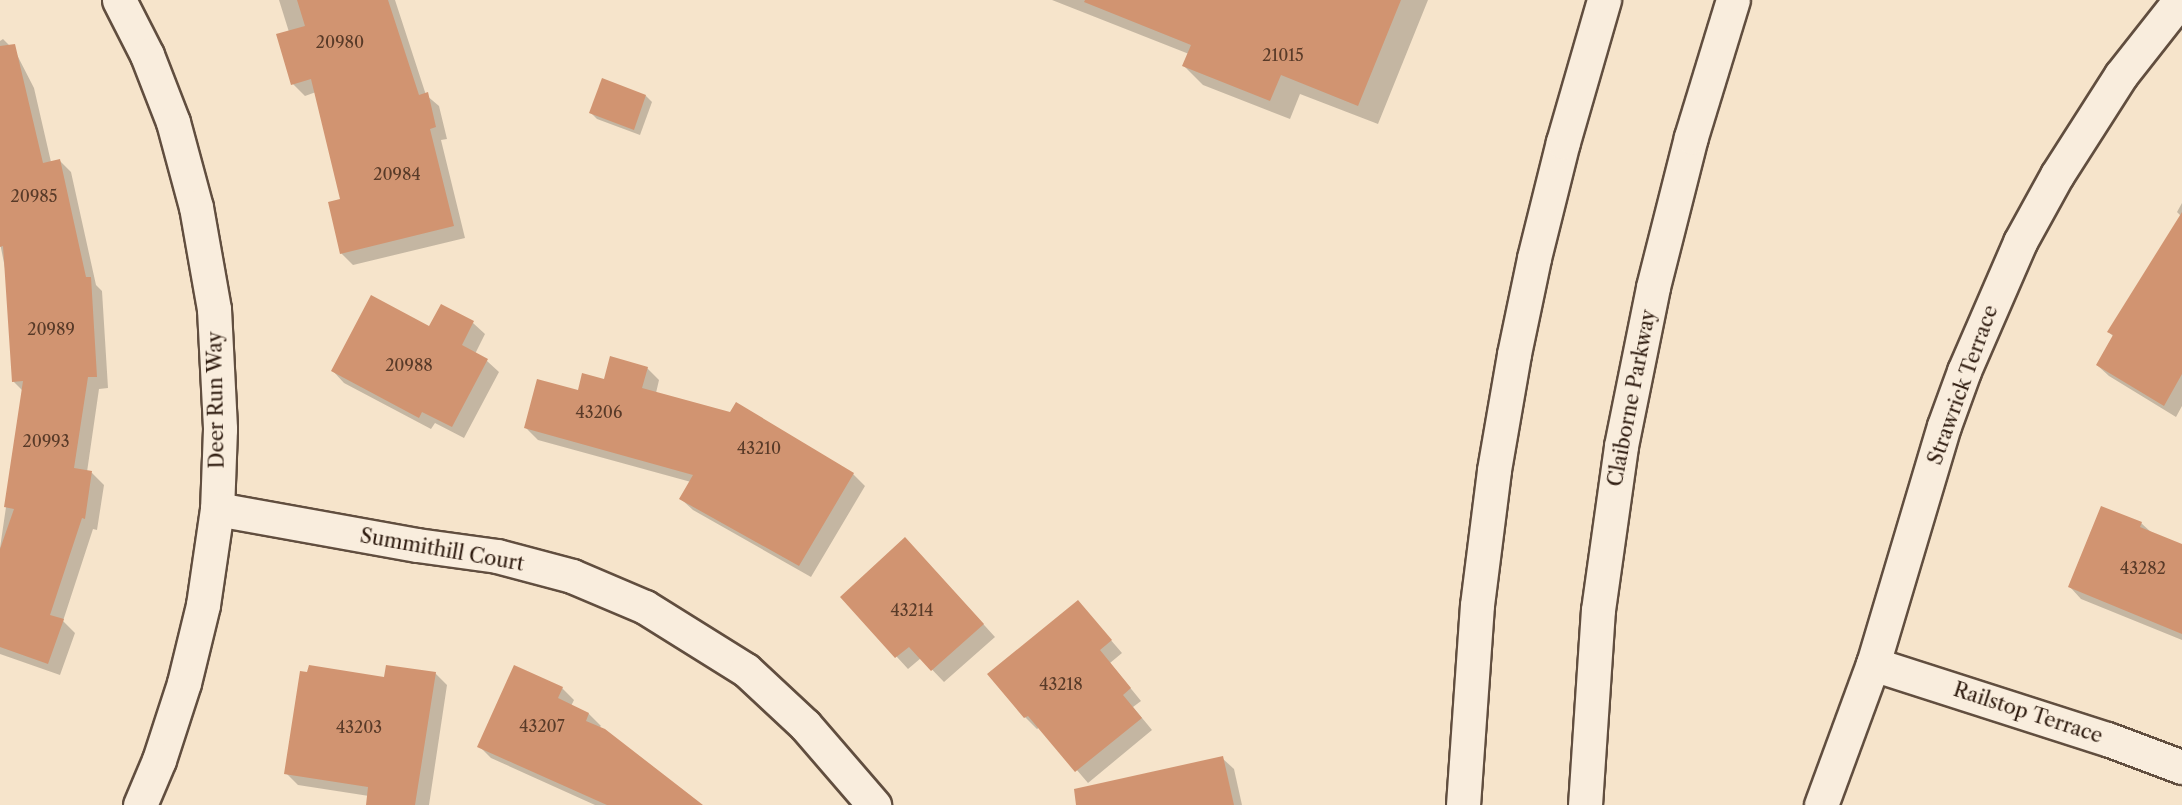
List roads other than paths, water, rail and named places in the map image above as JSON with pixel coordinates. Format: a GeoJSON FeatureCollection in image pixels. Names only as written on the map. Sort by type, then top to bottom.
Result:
{"type":"FeatureCollection","features":[{"type":"Feature","properties":{"kind":"street","name":"Deer Run Way"},"geometry":{"type":"LineString","coordinates":[[119,0],[147,55],[173,122],[196,207],[214,309],[220,429],[216,509],[202,605],[184,683],[159,760],[140,805]]}},
{"type":"Feature","properties":{"kind":"street"},"geometry":{"type":"LineString","coordinates":[[1462,805],[1477,605],[1494,470],[1514,354],[1534,258],[1563,142],[1604,0]]}},
{"type":"Feature","properties":{"kind":"street","name":"Claiborne Parkway"},"geometry":{"type":"LineString","coordinates":[[1585,805],[1598,610],[1621,446],[1656,276],[1691,137],[1733,0]]}},
{"type":"Feature","properties":{"kind":"street","name":"Strawrick Terrace"},"geometry":{"type":"LineString","coordinates":[[1821,805],[1873,664],[1944,426],[1964,371],[2020,242],[2057,175],[2121,75],[2180,0]]}},
{"type":"Feature","properties":{"kind":"street","name":"Summithill Court"},"geometry":{"type":"LineString","coordinates":[[216,509],[417,545],[497,556],[572,576],[645,606],[746,670],[805,725],[874,805]]}},
{"type":"Feature","properties":{"kind":"street","name":"Railstop Terrace"},"geometry":{"type":"LineString","coordinates":[[1873,664],[2107,739],[2182,767]]}}]}
